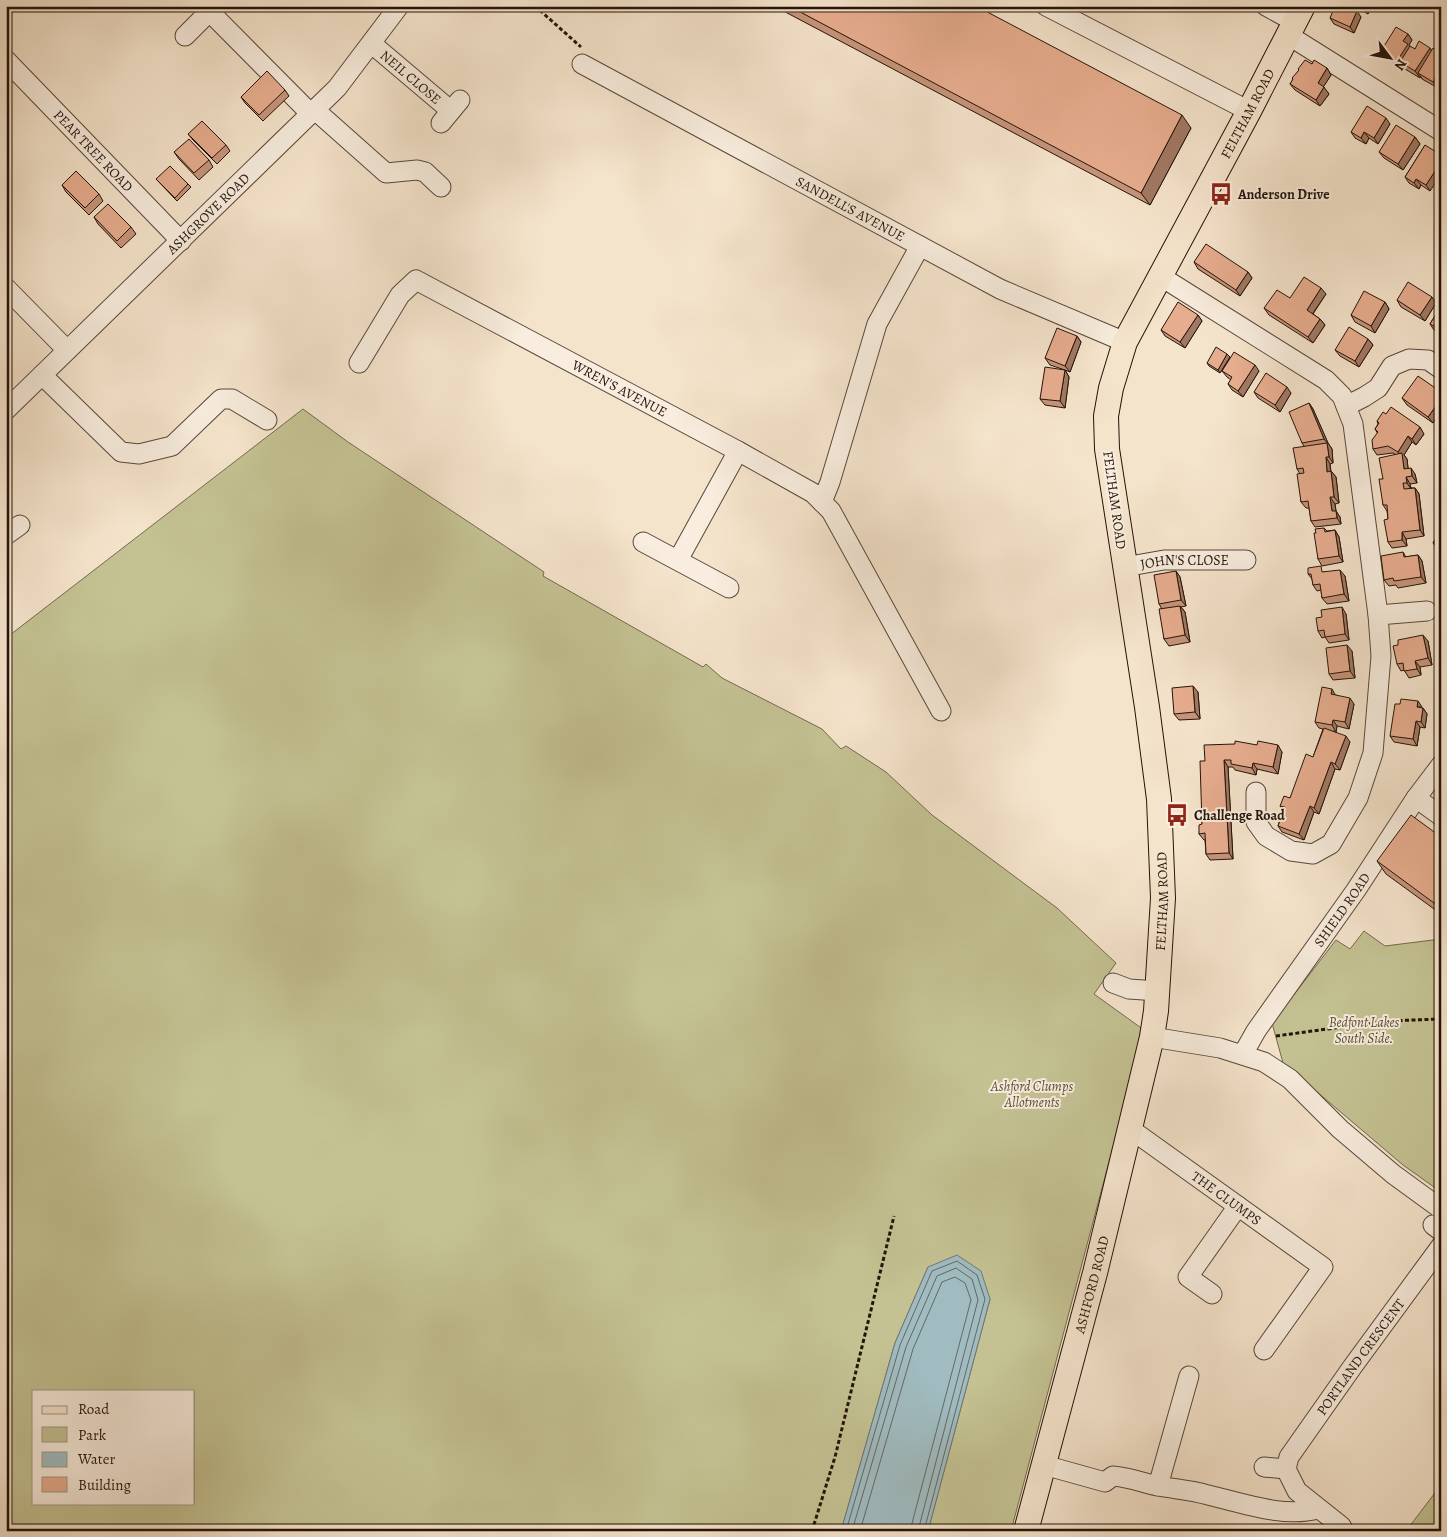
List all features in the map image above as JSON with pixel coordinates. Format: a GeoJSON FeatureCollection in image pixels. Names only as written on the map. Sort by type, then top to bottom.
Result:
{"type":"FeatureCollection","features":[{"type":"Feature","properties":{"kind":"main road","name":"FELTHAM ROAD"},"geometry":{"type":"LineString","coordinates":[[1152,1037],[1158,991],[1163,898],[1159,799],[1148,708],[1124,567],[1107,449],[1106,416],[1110,388],[1125,342],[1295,21]]}},
{"type":"Feature","properties":{"kind":"main road","name":"ASHFORD ROAD"},"geometry":{"type":"LineString","coordinates":[[1026,1531],[1095,1273],[1152,1037]]}},
{"type":"Feature","properties":{"kind":"street","name":"ASHGROVE ROAD"},"geometry":{"type":"LineString","coordinates":[[6,410],[337,88],[399,6]]}},
{"type":"Feature","properties":{"kind":"street"},"geometry":{"type":"LineString","coordinates":[[1046,6],[1249,111]]}},
{"type":"Feature","properties":{"kind":"street"},"geometry":{"type":"LineString","coordinates":[[1266,6],[1295,21],[1441,130]]}},
{"type":"Feature","properties":{"kind":"street"},"geometry":{"type":"LineString","coordinates":[[185,36],[206,9],[313,112],[386,173],[417,170],[425,172],[441,187]]}},
{"type":"Feature","properties":{"kind":"street","name":"NEIL CLOSE"},"geometry":{"type":"LineString","coordinates":[[372,44],[450,111]]}},
{"type":"Feature","properties":{"kind":"street","name":"PEAR TREE ROAD"},"geometry":{"type":"LineString","coordinates":[[6,60],[181,241]]}},
{"type":"Feature","properties":{"kind":"street","name":"SANDELL'S AVENUE"},"geometry":{"type":"LineString","coordinates":[[582,64],[1000,289],[1125,342]]}},
{"type":"Feature","properties":{"kind":"street"},"geometry":{"type":"LineString","coordinates":[[822,502],[830,482],[877,324],[920,246]]}},
{"type":"Feature","properties":{"kind":"street"},"geometry":{"type":"LineString","coordinates":[[1160,276],[1326,380],[1342,396],[1353,424],[1378,615],[1381,656],[1373,753],[1358,798],[1331,844],[1313,854],[1291,850],[1266,836],[1256,822],[1256,792]]}},
{"type":"Feature","properties":{"kind":"street","name":"WREN'S AVENUE"},"geometry":{"type":"LineString","coordinates":[[359,363],[400,295],[416,280],[738,451],[813,493],[830,511],[941,711]]}},
{"type":"Feature","properties":{"kind":"street"},"geometry":{"type":"LineString","coordinates":[[6,288],[66,350]]}},
{"type":"Feature","properties":{"kind":"street"},"geometry":{"type":"LineString","coordinates":[[1346,406],[1378,388],[1392,366],[1409,360],[1428,360],[1441,369]]}},
{"type":"Feature","properties":{"kind":"street"},"geometry":{"type":"LineString","coordinates":[[42,375],[122,452],[139,454],[172,446],[221,400],[232,399],[267,420]]}},
{"type":"Feature","properties":{"kind":"street"},"geometry":{"type":"LineString","coordinates":[[678,560],[738,451]]}},
{"type":"Feature","properties":{"kind":"street"},"geometry":{"type":"LineString","coordinates":[[643,542],[729,588]]}},
{"type":"Feature","properties":{"kind":"street","name":"JOHN'S CLOSE"},"geometry":{"type":"LineString","coordinates":[[1124,567],[1164,560],[1246,560]]}},
{"type":"Feature","properties":{"kind":"street"},"geometry":{"type":"LineString","coordinates":[[1378,615],[1427,611]]}},
{"type":"Feature","properties":{"kind":"street","name":"SHIELD ROAD"},"geometry":{"type":"LineString","coordinates":[[1242,1054],[1256,1031],[1356,890],[1416,798],[1441,765]]}},
{"type":"Feature","properties":{"kind":"street"},"geometry":{"type":"LineString","coordinates":[[1416,798],[1441,816]]}},
{"type":"Feature","properties":{"kind":"street"},"geometry":{"type":"LineString","coordinates":[[1113,982],[1128,989],[1158,991]]}},
{"type":"Feature","properties":{"kind":"street"},"geometry":{"type":"LineString","coordinates":[[1152,1037],[1220,1048],[1264,1062],[1290,1079],[1438,1222]]}},
{"type":"Feature","properties":{"kind":"street","name":"THE CLUMPS"},"geometry":{"type":"LineString","coordinates":[[1130,1128],[1323,1267],[1264,1350]]}},
{"type":"Feature","properties":{"kind":"street"},"geometry":{"type":"LineString","coordinates":[[1212,1294],[1188,1278],[1238,1206]]}},
{"type":"Feature","properties":{"kind":"street","name":"PORTLAND CRESCENT"},"geometry":{"type":"LineString","coordinates":[[1286,1469],[1289,1457],[1311,1425],[1441,1246]]}},
{"type":"Feature","properties":{"kind":"street"},"geometry":{"type":"LineString","coordinates":[[1158,1486],[1189,1376]]}},
{"type":"Feature","properties":{"kind":"street"},"geometry":{"type":"LineString","coordinates":[[1044,1466],[1104,1482],[1113,1476],[1127,1477],[1158,1486],[1192,1490],[1267,1509],[1305,1512],[1318,1509]]}},
{"type":"Feature","properties":{"kind":"street"},"geometry":{"type":"LineString","coordinates":[[1264,1467],[1286,1469],[1297,1491],[1341,1526],[1344,1531]]}},
{"type":"Feature","properties":{"kind":"path"},"geometry":{"type":"LineString","coordinates":[[535,6],[585,50],[582,64]]}},
{"type":"Feature","properties":{"kind":"path"},"geometry":{"type":"LineString","coordinates":[[1276,1036],[1386,1021],[1441,1019]]}},
{"type":"Feature","properties":{"kind":"path"},"geometry":{"type":"LineString","coordinates":[[812,1531],[835,1457],[894,1216]]}},
{"type":"Feature","properties":{"kind":"green space","name":"Ashford Clumps Allotments"},"geometry":{"type":"Polygon","coordinates":[[[303,409],[348,442],[544,572],[543,576],[703,667],[706,664],[722,678],[822,729],[841,749],[846,746],[886,772],[932,815],[1057,908],[1116,963],[1094,994],[1144,1030],[1011,1531],[928,1531],[990,1299],[928,1267],[895,1343],[841,1531],[6,1531],[6,638],[303,409]]]}},
{"type":"Feature","properties":{"kind":"green space","name":"Bedfont Lakes South Side."},"geometry":{"type":"Polygon","coordinates":[[[1364,931],[1385,946],[1441,939],[1441,1192],[1403,1165],[1283,1063],[1272,1023],[1336,940],[1350,949],[1364,931]]]}},
{"type":"Feature","properties":{"kind":"green space"},"geometry":{"type":"Polygon","coordinates":[[[1441,1485],[1441,1531],[1406,1531],[1441,1485]]]}},
{"type":"Feature","properties":{"kind":"water"},"geometry":{"type":"Polygon","coordinates":[[[957,1255],[981,1271],[990,1299],[928,1531],[841,1531],[895,1343],[928,1267],[957,1255]]]}},
{"type":"Feature","properties":{"kind":"building"},"geometry":{"type":"Polygon","coordinates":[[[789,6],[976,6],[1182,115],[1141,193],[789,6]]]}},
{"type":"Feature","properties":{"kind":"building"},"geometry":{"type":"Polygon","coordinates":[[[1335,6],[1347,6],[1357,11],[1350,27],[1330,18],[1335,6]]]}},
{"type":"Feature","properties":{"kind":"building"},"geometry":{"type":"Polygon","coordinates":[[[1396,27],[1408,34],[1403,41],[1408,44],[1397,61],[1381,51],[1396,27]]]}},
{"type":"Feature","properties":{"kind":"building"},"geometry":{"type":"Polygon","coordinates":[[[1419,41],[1430,48],[1415,71],[1400,62],[1410,46],[1415,49],[1419,41]]]}},
{"type":"Feature","properties":{"kind":"building"},"geometry":{"type":"Polygon","coordinates":[[[1433,48],[1441,52],[1441,60],[1439,62],[1441,63],[1441,70],[1433,82],[1418,73],[1433,48]]]}},
{"type":"Feature","properties":{"kind":"building"},"geometry":{"type":"Polygon","coordinates":[[[1305,60],[1312,64],[1314,60],[1327,68],[1318,83],[1324,87],[1316,100],[1290,84],[1305,60]]]}},
{"type":"Feature","properties":{"kind":"building"},"geometry":{"type":"Polygon","coordinates":[[[267,71],[285,90],[259,115],[241,97],[267,71]]]}},
{"type":"Feature","properties":{"kind":"building"},"geometry":{"type":"Polygon","coordinates":[[[1441,77],[1441,87],[1436,84],[1441,77]]]}},
{"type":"Feature","properties":{"kind":"building"},"geometry":{"type":"Polygon","coordinates":[[[1367,106],[1386,118],[1374,138],[1364,132],[1361,138],[1351,132],[1367,106]]]}},
{"type":"Feature","properties":{"kind":"building"},"geometry":{"type":"Polygon","coordinates":[[[202,121],[226,145],[212,158],[188,134],[202,121]]]}},
{"type":"Feature","properties":{"kind":"building"},"geometry":{"type":"Polygon","coordinates":[[[1396,125],[1415,137],[1398,164],[1379,152],[1396,125]]]}},
{"type":"Feature","properties":{"kind":"building"},"geometry":{"type":"Polygon","coordinates":[[[189,139],[209,160],[194,173],[174,152],[189,139]]]}},
{"type":"Feature","properties":{"kind":"building"},"geometry":{"type":"Polygon","coordinates":[[[1425,145],[1441,155],[1441,162],[1426,185],[1416,179],[1414,183],[1405,177],[1425,145]]]}},
{"type":"Feature","properties":{"kind":"building"},"geometry":{"type":"Polygon","coordinates":[[[170,166],[188,184],[175,198],[156,179],[170,166]]]}},
{"type":"Feature","properties":{"kind":"building"},"geometry":{"type":"Polygon","coordinates":[[[76,171],[99,194],[85,208],[62,185],[76,171]]]}},
{"type":"Feature","properties":{"kind":"building"},"geometry":{"type":"Polygon","coordinates":[[[108,204],[131,227],[117,241],[94,217],[108,204]]]}},
{"type":"Feature","properties":{"kind":"building"},"geometry":{"type":"Polygon","coordinates":[[[1206,244],[1248,272],[1236,290],[1194,262],[1206,244]]]}},
{"type":"Feature","properties":{"kind":"building"},"geometry":{"type":"Polygon","coordinates":[[[1304,277],[1321,288],[1307,310],[1320,319],[1308,337],[1264,308],[1277,290],[1290,298],[1304,277]]]}},
{"type":"Feature","properties":{"kind":"building"},"geometry":{"type":"Polygon","coordinates":[[[1408,282],[1432,297],[1420,315],[1397,300],[1408,282]]]}},
{"type":"Feature","properties":{"kind":"building"},"geometry":{"type":"Polygon","coordinates":[[[1364,291],[1385,302],[1371,326],[1351,315],[1364,291]]]}},
{"type":"Feature","properties":{"kind":"building"},"geometry":{"type":"Polygon","coordinates":[[[1178,302],[1198,315],[1180,342],[1161,330],[1178,302]]]}},
{"type":"Feature","properties":{"kind":"building"},"geometry":{"type":"Polygon","coordinates":[[[1441,306],[1441,330],[1430,324],[1441,306]]]}},
{"type":"Feature","properties":{"kind":"building"},"geometry":{"type":"Polygon","coordinates":[[[1349,327],[1368,339],[1355,361],[1335,350],[1349,327]]]}},
{"type":"Feature","properties":{"kind":"building"},"geometry":{"type":"Polygon","coordinates":[[[1057,328],[1077,336],[1065,366],[1045,358],[1057,328]]]}},
{"type":"Feature","properties":{"kind":"building"},"geometry":{"type":"Polygon","coordinates":[[[1216,347],[1227,354],[1218,370],[1207,363],[1216,347]]]}},
{"type":"Feature","properties":{"kind":"building"},"geometry":{"type":"Polygon","coordinates":[[[1234,352],[1255,365],[1238,391],[1228,384],[1232,377],[1222,371],[1234,352]]]}},
{"type":"Feature","properties":{"kind":"building"},"geometry":{"type":"Polygon","coordinates":[[[1045,367],[1065,370],[1060,401],[1040,399],[1045,367]]]}},
{"type":"Feature","properties":{"kind":"building"},"geometry":{"type":"Polygon","coordinates":[[[1266,373],[1287,387],[1275,405],[1254,392],[1266,373]]]}},
{"type":"Feature","properties":{"kind":"building"},"geometry":{"type":"Polygon","coordinates":[[[1418,376],[1441,392],[1441,399],[1428,417],[1402,398],[1418,376]]]}},
{"type":"Feature","properties":{"kind":"building"},"geometry":{"type":"Polygon","coordinates":[[[1309,403],[1324,439],[1302,443],[1289,412],[1309,403]]]}},
{"type":"Feature","properties":{"kind":"building"},"geometry":{"type":"Polygon","coordinates":[[[1391,407],[1420,427],[1412,439],[1408,436],[1398,452],[1388,446],[1373,449],[1372,440],[1378,432],[1375,429],[1379,423],[1377,421],[1383,412],[1386,414],[1391,407]]]}},
{"type":"Feature","properties":{"kind":"building"},"geometry":{"type":"Polygon","coordinates":[[[1327,443],[1329,457],[1326,457],[1327,472],[1331,471],[1334,497],[1330,497],[1332,511],[1336,511],[1337,518],[1311,521],[1308,501],[1301,502],[1297,474],[1304,473],[1303,468],[1297,469],[1293,448],[1327,443]]]}},
{"type":"Feature","properties":{"kind":"building"},"geometry":{"type":"Polygon","coordinates":[[[1402,453],[1404,469],[1411,468],[1412,476],[1406,477],[1407,483],[1403,483],[1404,489],[1415,488],[1420,530],[1402,532],[1402,540],[1388,542],[1384,520],[1388,519],[1387,505],[1383,505],[1379,479],[1383,479],[1379,458],[1402,453]]]}},
{"type":"Feature","properties":{"kind":"building"},"geometry":{"type":"Polygon","coordinates":[[[1324,528],[1325,532],[1335,530],[1339,556],[1318,559],[1314,533],[1316,533],[1315,529],[1324,528]]]}},
{"type":"Feature","properties":{"kind":"building"},"geometry":{"type":"Polygon","coordinates":[[[1441,531],[1441,548],[1433,543],[1441,531]]]}},
{"type":"Feature","properties":{"kind":"building"},"geometry":{"type":"Polygon","coordinates":[[[1403,552],[1404,557],[1418,555],[1421,577],[1394,581],[1393,578],[1384,580],[1381,556],[1403,552]]]}},
{"type":"Feature","properties":{"kind":"building"},"geometry":{"type":"Polygon","coordinates":[[[1321,566],[1322,572],[1340,570],[1344,594],[1322,598],[1320,584],[1313,585],[1311,574],[1308,574],[1308,568],[1321,566]]]}},
{"type":"Feature","properties":{"kind":"building"},"geometry":{"type":"Polygon","coordinates":[[[1176,571],[1181,600],[1159,604],[1154,575],[1176,571]]]}},
{"type":"Feature","properties":{"kind":"building"},"geometry":{"type":"Polygon","coordinates":[[[1180,606],[1185,635],[1164,639],[1159,609],[1180,606]]]}},
{"type":"Feature","properties":{"kind":"building"},"geometry":{"type":"Polygon","coordinates":[[[1342,607],[1345,634],[1325,637],[1324,630],[1318,631],[1316,618],[1322,617],[1321,610],[1342,607]]]}},
{"type":"Feature","properties":{"kind":"building"},"geometry":{"type":"Polygon","coordinates":[[[1441,625],[1441,637],[1435,634],[1441,625]]]}},
{"type":"Feature","properties":{"kind":"building"},"geometry":{"type":"Polygon","coordinates":[[[1423,635],[1428,658],[1415,661],[1417,669],[1404,671],[1403,663],[1397,664],[1393,646],[1398,645],[1398,640],[1423,635]]]}},
{"type":"Feature","properties":{"kind":"building"},"geometry":{"type":"Polygon","coordinates":[[[1347,645],[1350,671],[1329,674],[1326,648],[1347,645]]]}},
{"type":"Feature","properties":{"kind":"building"},"geometry":{"type":"Polygon","coordinates":[[[1193,686],[1195,712],[1174,714],[1172,688],[1193,686]]]}},
{"type":"Feature","properties":{"kind":"building"},"geometry":{"type":"Polygon","coordinates":[[[1322,687],[1332,689],[1331,694],[1350,698],[1345,722],[1333,720],[1332,725],[1315,722],[1322,687]]]}},
{"type":"Feature","properties":{"kind":"building"},"geometry":{"type":"Polygon","coordinates":[[[1401,699],[1418,701],[1417,707],[1423,708],[1421,722],[1416,721],[1413,739],[1390,736],[1395,704],[1400,704],[1401,699]]]}},
{"type":"Feature","properties":{"kind":"building"},"geometry":{"type":"Polygon","coordinates":[[[1324,728],[1346,736],[1335,764],[1331,762],[1314,808],[1310,806],[1299,834],[1278,826],[1285,807],[1280,806],[1284,796],[1290,798],[1306,754],[1313,757],[1324,728]]]}},
{"type":"Feature","properties":{"kind":"building"},"geometry":{"type":"Polygon","coordinates":[[[1235,741],[1257,745],[1258,741],[1278,745],[1273,767],[1253,763],[1252,768],[1231,764],[1231,760],[1224,760],[1229,853],[1206,854],[1205,833],[1199,834],[1199,825],[1202,824],[1200,761],[1205,761],[1204,745],[1235,744],[1235,741]]]}},
{"type":"Feature","properties":{"kind":"building"},"geometry":{"type":"Polygon","coordinates":[[[1441,777],[1441,787],[1436,783],[1441,777]]]}},
{"type":"Feature","properties":{"kind":"building"},"geometry":{"type":"Polygon","coordinates":[[[1411,815],[1441,837],[1441,895],[1434,903],[1377,861],[1411,815]]]}},
{"type":"Feature","properties":{"kind":"place","name":"Anderson Drive"},"geometry":{"type":"Point","coordinates":[1221,194]}},
{"type":"Feature","properties":{"kind":"place","name":"Challenge Road"},"geometry":{"type":"Point","coordinates":[1177,815]}}]}
